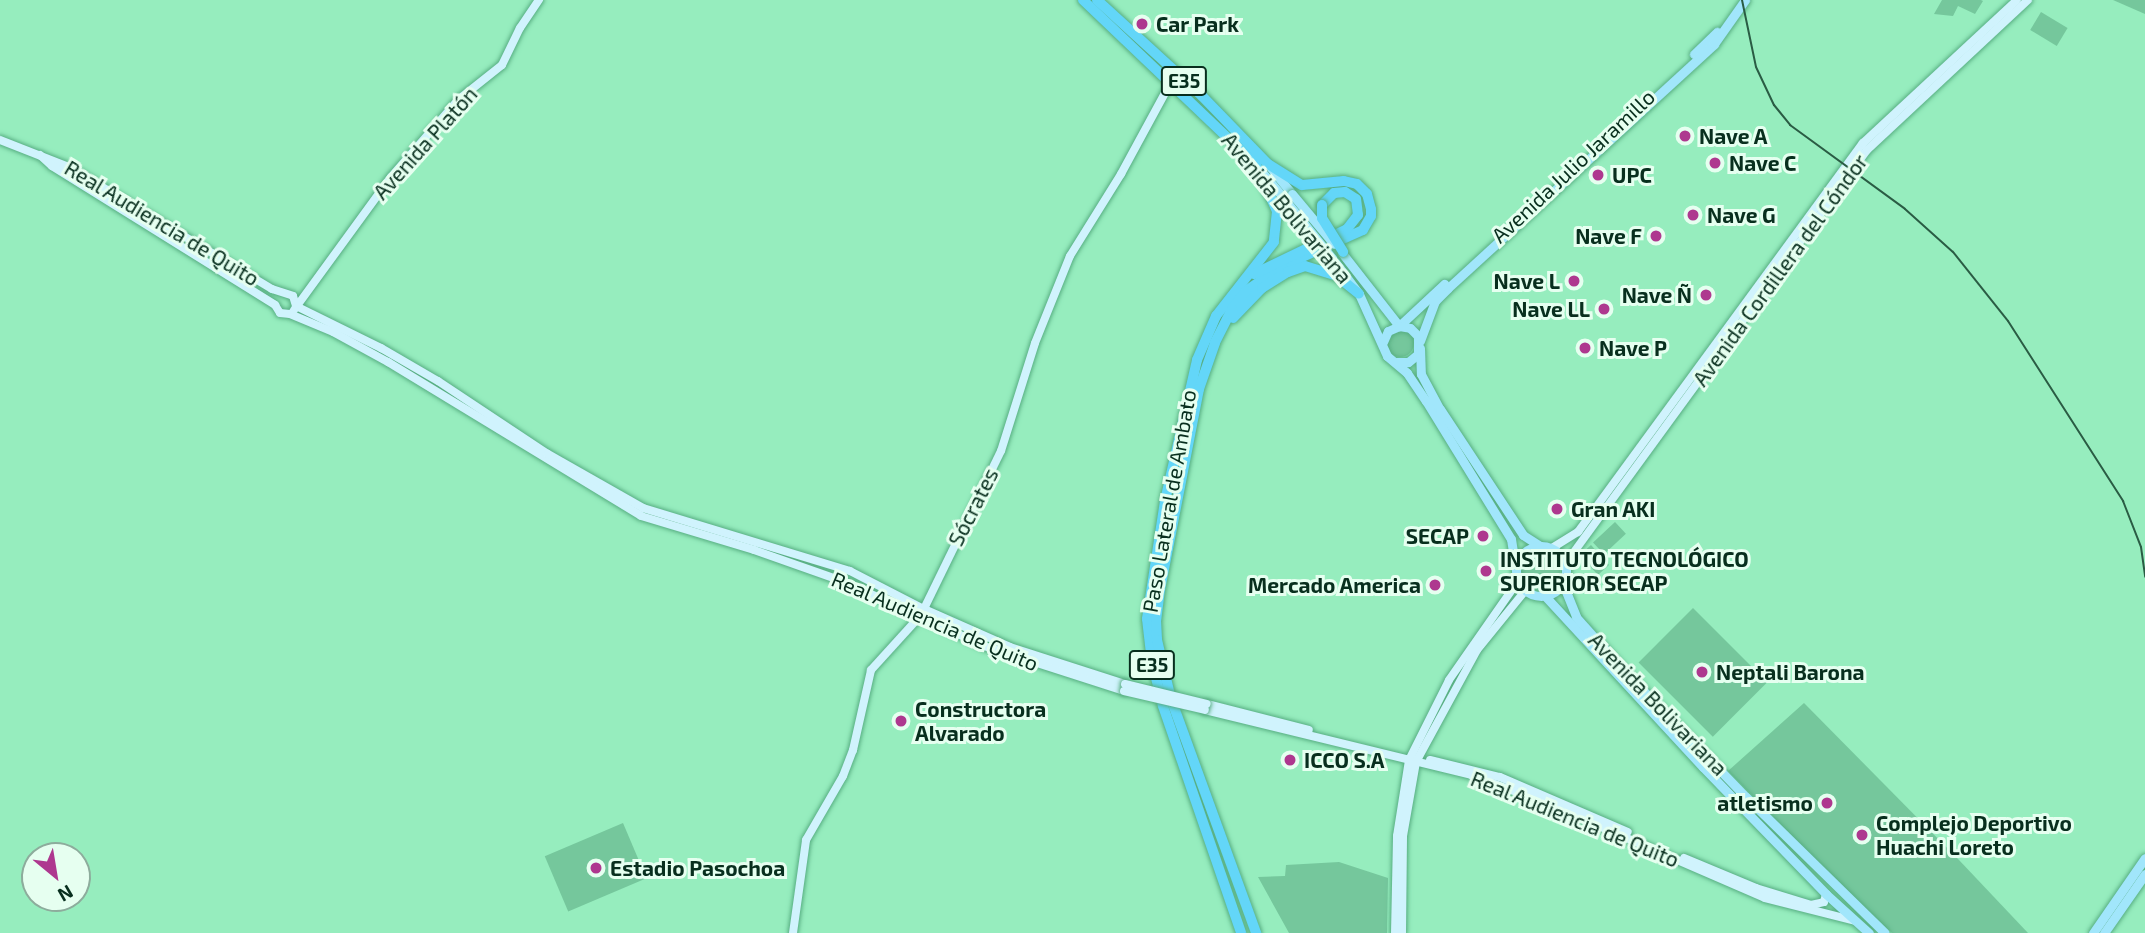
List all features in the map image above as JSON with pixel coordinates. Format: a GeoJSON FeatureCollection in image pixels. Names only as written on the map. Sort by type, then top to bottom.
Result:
{"type":"FeatureCollection","features":[{"type":"Feature","properties":{"kind":"highway","name":"Avenida Bolivariana"},"geometry":{"type":"LineString","coordinates":[[1083,0],[1256,164]]}},
{"type":"Feature","properties":{"kind":"highway","name":"Avenida Bolivariana"},"geometry":{"type":"LineString","coordinates":[[1097,0],[1202,96],[1268,164]]}},
{"type":"Feature","properties":{"kind":"highway","name":"Paso Lateral de Ambato"},"geometry":{"type":"LineString","coordinates":[[1241,933],[1163,706],[1152,662],[1147,619],[1165,501],[1197,360],[1216,316],[1275,242],[1278,219],[1270,190],[1256,164]]}},
{"type":"Feature","properties":{"kind":"highway"},"geometry":{"type":"LineString","coordinates":[[1215,342],[1231,309],[1246,291],[1282,267],[1357,234],[1371,216],[1367,194],[1357,184],[1344,181],[1302,185],[1268,164]]}},
{"type":"Feature","properties":{"kind":"highway"},"geometry":{"type":"LineString","coordinates":[[1246,278],[1347,229],[1359,215],[1356,199],[1345,192],[1334,193],[1322,205],[1322,218],[1344,255]]}},
{"type":"Feature","properties":{"kind":"highway"},"geometry":{"type":"LineString","coordinates":[[1215,342],[1237,311],[1262,288],[1297,269],[1318,268],[1338,276],[1359,294]]}},
{"type":"Feature","properties":{"kind":"highway","name":"Paso Lateral de Ambato"},"geometry":{"type":"LineString","coordinates":[[1215,342],[1199,389],[1172,516],[1156,620],[1171,699],[1256,933]]}},
{"type":"Feature","properties":{"kind":"main road","name":"Avenida Julio Jaramillo"},"geometry":{"type":"LineString","coordinates":[[1399,326],[1714,35],[1739,0]]}},
{"type":"Feature","properties":{"kind":"main road","name":"Avenida Julio Jaramillo"},"geometry":{"type":"LineString","coordinates":[[1420,344],[1431,309],[1448,288],[1714,44],[1745,0]]}},
{"type":"Feature","properties":{"kind":"main road","name":"Avenida Bolivariana"},"geometry":{"type":"LineString","coordinates":[[1256,164],[1344,255],[1399,326],[1415,331],[1420,344]]}},
{"type":"Feature","properties":{"kind":"main road","name":"Avenida Bolivariana"},"geometry":{"type":"LineString","coordinates":[[1268,164],[1359,294],[1383,342],[1387,356],[1396,362],[1426,401],[1511,538],[1518,581],[1525,591]]}},
{"type":"Feature","properties":{"kind":"main road"},"geometry":{"type":"LineString","coordinates":[[1383,342],[1388,331],[1399,326]]}},
{"type":"Feature","properties":{"kind":"main road"},"geometry":{"type":"LineString","coordinates":[[1396,362],[1414,358],[1420,344]]}},
{"type":"Feature","properties":{"kind":"main road"},"geometry":{"type":"LineString","coordinates":[[1420,344],[1421,374],[1440,409],[1517,526],[1531,542],[1552,548],[1562,557],[1566,570],[1563,584],[1545,596],[1525,591]]}},
{"type":"Feature","properties":{"kind":"main road"},"geometry":{"type":"LineString","coordinates":[[1516,570],[1523,553],[1541,546]]}},
{"type":"Feature","properties":{"kind":"main road","name":"Avenida Bolivariana"},"geometry":{"type":"LineString","coordinates":[[1563,584],[1576,617],[1629,676],[1746,797],[1885,933]]}},
{"type":"Feature","properties":{"kind":"main road","name":"Avenida Bolivariana"},"geometry":{"type":"LineString","coordinates":[[1545,596],[1826,894],[1869,933]]}},
{"type":"Feature","properties":{"kind":"main road"},"geometry":{"type":"LineString","coordinates":[[2094,933],[2145,858]]}},
{"type":"Feature","properties":{"kind":"main road"},"geometry":{"type":"LineString","coordinates":[[2104,933],[2145,874]]}},
{"type":"Feature","properties":{"kind":"street","name":"Avenida Platón"},"geometry":{"type":"LineString","coordinates":[[296,306],[391,177],[458,100],[502,65],[520,28],[539,0]]}},
{"type":"Feature","properties":{"kind":"street","name":"Avenida Cordillera del Cóndor"},"geometry":{"type":"LineString","coordinates":[[1552,548],[1578,532],[1863,143],[2017,0]]}},
{"type":"Feature","properties":{"kind":"street","name":"Avenida Cordillera del Cóndor"},"geometry":{"type":"LineString","coordinates":[[1566,570],[1571,556],[1867,150],[2028,0]]}},
{"type":"Feature","properties":{"kind":"street","name":"Sócrates"},"geometry":{"type":"LineString","coordinates":[[793,933],[806,840],[849,758],[871,670],[922,612],[1001,451],[1035,343],[1070,256],[1121,174],[1171,82]]}},
{"type":"Feature","properties":{"kind":"street","name":"Real Audiencia de Quito"},"geometry":{"type":"LineString","coordinates":[[0,140],[69,167],[285,294]]}},
{"type":"Feature","properties":{"kind":"street","name":"Real Audiencia de Quito"},"geometry":{"type":"LineString","coordinates":[[40,155],[51,166],[275,305]]}},
{"type":"Feature","properties":{"kind":"street"},"geometry":{"type":"LineString","coordinates":[[285,294],[296,301],[290,314],[280,313],[275,305],[285,294],[309,287]]}},
{"type":"Feature","properties":{"kind":"street","name":"Real Audiencia de Quito"},"geometry":{"type":"LineString","coordinates":[[296,306],[381,348],[438,381],[548,454],[643,508],[850,571],[984,646],[1124,687],[1413,759],[1501,785],[1765,898],[1855,921]]}},
{"type":"Feature","properties":{"kind":"street","name":"Real Audiencia de Quito"},"geometry":{"type":"LineString","coordinates":[[290,314],[388,362],[641,516],[754,550],[922,612]]}},
{"type":"Feature","properties":{"kind":"street"},"geometry":{"type":"LineString","coordinates":[[1432,723],[1449,680],[1518,581]]}},
{"type":"Feature","properties":{"kind":"street"},"geometry":{"type":"LineString","coordinates":[[1395,933],[1396,836],[1413,759],[1477,650],[1525,591]]}},
{"type":"Feature","properties":{"kind":"street"},"geometry":{"type":"LineString","coordinates":[[1402,933],[1403,836],[1413,759]]}},
{"type":"Feature","properties":{"kind":"street","name":"Real Audiencia de Quito"},"geometry":{"type":"LineString","coordinates":[[1413,759],[1500,777],[1720,873],[1785,898],[1819,905],[1824,902],[1826,894]]}},
{"type":"Feature","properties":{"kind":"green space"},"geometry":{"type":"Polygon","coordinates":[[[1942,0],[1983,1],[1975,14],[1958,6],[1953,16],[1934,14],[1942,0]]]}},
{"type":"Feature","properties":{"kind":"green space"},"geometry":{"type":"Polygon","coordinates":[[[2113,0],[2145,0],[2145,14],[2113,0]]]}},
{"type":"Feature","properties":{"kind":"green space"},"geometry":{"type":"Polygon","coordinates":[[[2041,12],[2068,28],[2057,46],[2030,30],[2041,12]]]}},
{"type":"Feature","properties":{"kind":"green space"},"geometry":{"type":"Polygon","coordinates":[[[1400,329],[1410,333],[1414,343],[1410,353],[1400,357],[1390,353],[1386,343],[1390,333],[1400,329]]]}},
{"type":"Feature","properties":{"kind":"green space"},"geometry":{"type":"Polygon","coordinates":[[[1615,522],[1626,534],[1604,554],[1593,542],[1615,522]]]}},
{"type":"Feature","properties":{"kind":"green space"},"geometry":{"type":"Polygon","coordinates":[[[1591,545],[1609,565],[1598,575],[1580,555],[1591,545]]]}},
{"type":"Feature","properties":{"kind":"green space"},"geometry":{"type":"Polygon","coordinates":[[[1540,551],[1548,552],[1554,557],[1559,563],[1559,579],[1554,585],[1548,590],[1540,591],[1532,590],[1526,585],[1521,579],[1520,571],[1521,563],[1526,557],[1532,552],[1540,551]]]}},
{"type":"Feature","properties":{"kind":"green space","name":"Neptali Barona"},"geometry":{"type":"Polygon","coordinates":[[[1693,608],[1767,682],[1713,737],[1639,662],[1693,608]]]}},
{"type":"Feature","properties":{"kind":"green space","name":"Complejo Deportivo Huachi Loreto"},"geometry":{"type":"Polygon","coordinates":[[[1804,703],[2028,933],[1892,933],[1853,898],[1728,771],[1804,703]]]}},
{"type":"Feature","properties":{"kind":"green space","name":"Estadio Pasochoa"},"geometry":{"type":"Polygon","coordinates":[[[623,823],[646,878],[568,911],[545,856],[623,823]]]}},
{"type":"Feature","properties":{"kind":"green space"},"geometry":{"type":"Polygon","coordinates":[[[1339,862],[1388,878],[1387,933],[1289,933],[1258,877],[1285,876],[1286,865],[1339,862]]]}},
{"type":"Feature","properties":{"kind":"railway"},"geometry":{"type":"LineString","coordinates":[[1742,0],[1756,67],[1774,105],[1790,125],[1905,209],[1953,252],[2008,321],[2123,501],[2141,547],[2145,577]]}},
{"type":"Feature","properties":{"kind":"place","name":"Car Park"},"geometry":{"type":"Point","coordinates":[1142,24]}},
{"type":"Feature","properties":{"kind":"place","name":"Nave A"},"geometry":{"type":"Point","coordinates":[1685,136]}},
{"type":"Feature","properties":{"kind":"place","name":"Nave C"},"geometry":{"type":"Point","coordinates":[1715,163]}},
{"type":"Feature","properties":{"kind":"place","name":"UPC"},"geometry":{"type":"Point","coordinates":[1598,175]}},
{"type":"Feature","properties":{"kind":"place","name":"Nave G"},"geometry":{"type":"Point","coordinates":[1693,215]}},
{"type":"Feature","properties":{"kind":"place","name":"Nave F"},"geometry":{"type":"Point","coordinates":[1656,236]}},
{"type":"Feature","properties":{"kind":"place","name":"Nave L"},"geometry":{"type":"Point","coordinates":[1574,281]}},
{"type":"Feature","properties":{"kind":"place","name":"Nave Ñ"},"geometry":{"type":"Point","coordinates":[1706,295]}},
{"type":"Feature","properties":{"kind":"place","name":"Nave LL"},"geometry":{"type":"Point","coordinates":[1604,309]}},
{"type":"Feature","properties":{"kind":"place","name":"Nave P"},"geometry":{"type":"Point","coordinates":[1585,348]}},
{"type":"Feature","properties":{"kind":"place","name":"Gran AKI"},"geometry":{"type":"Point","coordinates":[1557,509]}},
{"type":"Feature","properties":{"kind":"place","name":"SECAP"},"geometry":{"type":"Point","coordinates":[1483,536]}},
{"type":"Feature","properties":{"kind":"place","name":"INSTITUTO TECNOLÓGICO SUPERIOR SECAP"},"geometry":{"type":"Point","coordinates":[1486,571]}},
{"type":"Feature","properties":{"kind":"place","name":"Mercado America"},"geometry":{"type":"Point","coordinates":[1435,585]}},
{"type":"Feature","properties":{"kind":"place","name":"Neptali Barona"},"geometry":{"type":"Point","coordinates":[1702,672]}},
{"type":"Feature","properties":{"kind":"place","name":"Constructora Alvarado"},"geometry":{"type":"Point","coordinates":[901,721]}},
{"type":"Feature","properties":{"kind":"place","name":"ICCO S.A"},"geometry":{"type":"Point","coordinates":[1290,760]}},
{"type":"Feature","properties":{"kind":"place","name":"atletismo"},"geometry":{"type":"Point","coordinates":[1827,803]}},
{"type":"Feature","properties":{"kind":"place","name":"Complejo Deportivo Huachi Loreto"},"geometry":{"type":"Point","coordinates":[1862,835]}},
{"type":"Feature","properties":{"kind":"place","name":"Estadio Pasochoa"},"geometry":{"type":"Point","coordinates":[596,868]}}]}
